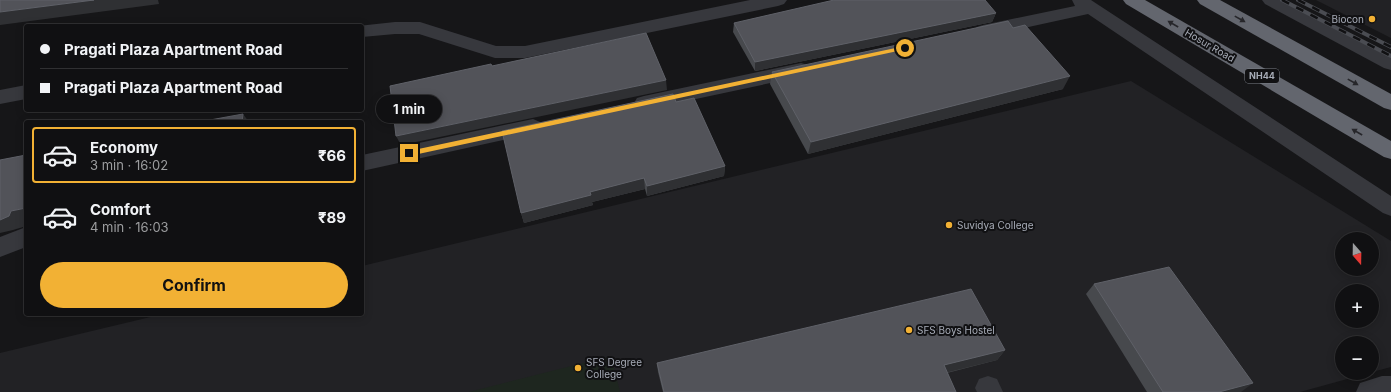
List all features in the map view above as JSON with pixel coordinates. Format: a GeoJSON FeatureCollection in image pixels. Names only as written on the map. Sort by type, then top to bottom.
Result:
{"type":"FeatureCollection","features":[{"type":"Feature","properties":{"kind":"highway","name":"Hosur Road"},"geometry":{"type":"LineString","coordinates":[[1132,0],[1391,151]]}},
{"type":"Feature","properties":{"kind":"highway"},"geometry":{"type":"LineString","coordinates":[[1206,0],[1391,103]]}},
{"type":"Feature","properties":{"kind":"street"},"geometry":{"type":"LineString","coordinates":[[364,31],[395,28],[420,28],[495,52],[525,52],[778,0]]}},
{"type":"Feature","properties":{"kind":"street"},"geometry":{"type":"LineString","coordinates":[[1271,0],[1391,63]]}},
{"type":"Feature","properties":{"kind":"street"},"geometry":{"type":"LineString","coordinates":[[967,35],[1084,4],[1391,206]]}},
{"type":"Feature","properties":{"kind":"street"},"geometry":{"type":"LineString","coordinates":[[626,107],[820,66]]}},
{"type":"Feature","properties":{"kind":"street"},"geometry":{"type":"LineString","coordinates":[[0,97],[24,92]]}},
{"type":"Feature","properties":{"kind":"street"},"geometry":{"type":"LineString","coordinates":[[364,163],[548,124]]}},
{"type":"Feature","properties":{"kind":"street"},"geometry":{"type":"LineString","coordinates":[[0,247],[24,237]]}},
{"type":"Feature","properties":{"kind":"street"},"geometry":{"type":"LineString","coordinates":[[1369,392],[1382,388],[1391,389]]}},
{"type":"Feature","properties":{"kind":"shaded area","name":"Biocon"},"geometry":{"type":"Polygon","coordinates":[[[1316,0],[1391,0],[1391,38],[1316,0]]]}},
{"type":"Feature","properties":{"kind":"shaded area","name":"Suvidya College"},"geometry":{"type":"Polygon","coordinates":[[[1131,81],[1376,232],[1335,232],[1335,276],[1379,276],[1379,234],[1391,241],[1391,367],[1379,370],[1379,336],[1335,336],[1335,380],[1344,380],[1300,392],[0,392],[0,353],[155,316],[364,316],[364,266],[1131,81]]]}},
{"type":"Feature","properties":{"kind":"shaded area"},"geometry":{"type":"Polygon","coordinates":[[[611,356],[620,392],[469,392],[611,356]]]}},
{"type":"Feature","properties":{"kind":"building"},"geometry":{"type":"Polygon","coordinates":[[[0,0],[94,0],[0,12],[0,0]]]}},
{"type":"Feature","properties":{"kind":"building"},"geometry":{"type":"Polygon","coordinates":[[[834,0],[985,0],[996,13],[755,62],[734,23],[834,0]]]}},
{"type":"Feature","properties":{"kind":"building"},"geometry":{"type":"Polygon","coordinates":[[[1008,21],[1013,28],[1025,25],[1070,76],[811,142],[772,72],[1008,21]]]}},
{"type":"Feature","properties":{"kind":"building"},"geometry":{"type":"Polygon","coordinates":[[[646,33],[666,80],[396,136],[390,86],[646,33]]]}},
{"type":"Feature","properties":{"kind":"building"},"geometry":{"type":"Polygon","coordinates":[[[673,94],[676,102],[694,98],[725,166],[647,186],[644,178],[590,192],[591,195],[521,213],[502,131],[673,94]]]}},
{"type":"Feature","properties":{"kind":"building"},"geometry":{"type":"Polygon","coordinates":[[[243,114],[242,120],[210,120],[243,114]]]}},
{"type":"Feature","properties":{"kind":"building"},"geometry":{"type":"Polygon","coordinates":[[[24,155],[24,208],[11,211],[9,216],[0,220],[0,160],[24,155]]]}},
{"type":"Feature","properties":{"kind":"building"},"geometry":{"type":"Polygon","coordinates":[[[1169,267],[1253,383],[1219,392],[1163,392],[1094,284],[1169,267]]]}},
{"type":"Feature","properties":{"kind":"building","name":"SFS Boys Hostel"},"geometry":{"type":"Polygon","coordinates":[[[971,289],[1005,350],[944,365],[956,392],[664,392],[657,363],[971,289]]]}},
{"type":"Feature","properties":{"kind":"railway"},"geometry":{"type":"LineString","coordinates":[[1282,0],[1391,56]]}},
{"type":"Feature","properties":{"kind":"railway"},"geometry":{"type":"LineString","coordinates":[[1298,0],[1391,47]]}},
{"type":"Feature","properties":{"kind":"place","name":"Biocon"},"geometry":{"type":"Point","coordinates":[1372,19]}},
{"type":"Feature","properties":{"kind":"place","name":"Suvidya College"},"geometry":{"type":"Point","coordinates":[949,225]}},
{"type":"Feature","properties":{"kind":"place","name":"SFS Boys Hostel"},"geometry":{"type":"Point","coordinates":[909,330]}},
{"type":"Feature","properties":{"kind":"place","name":"SFS Degree College"},"geometry":{"type":"Point","coordinates":[578,368]}},
{"type":"Feature","properties":{"kind":"route"},"geometry":{"type":"LineString","coordinates":[[409,153],[905,48]]}}]}
